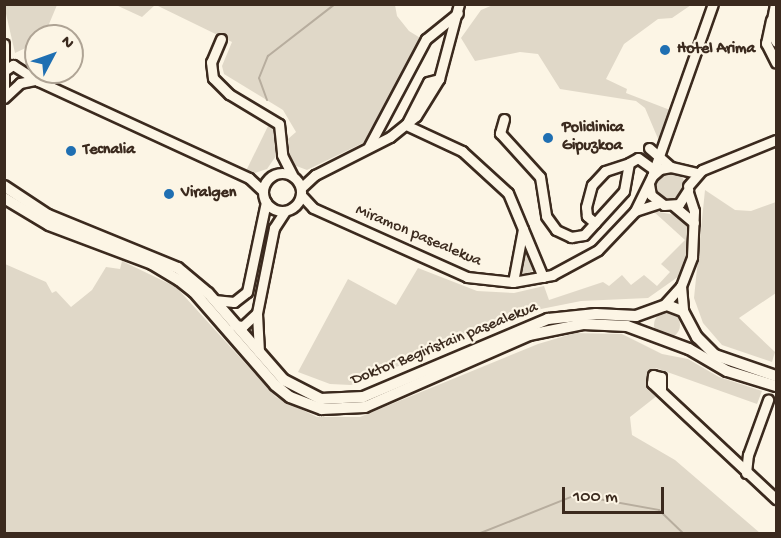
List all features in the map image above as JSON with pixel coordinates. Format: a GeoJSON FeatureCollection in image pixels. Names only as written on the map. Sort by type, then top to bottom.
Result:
{"type":"FeatureCollection","features":[{"type":"Feature","properties":{"kind":"main road"},"geometry":{"type":"LineString","coordinates":[[4,186],[48,215],[178,268],[210,302]]}},
{"type":"Feature","properties":{"kind":"main road","name":"Doktor Begiristain pasealekua"},"geometry":{"type":"LineString","coordinates":[[4,198],[49,225],[166,272],[210,302],[238,327],[284,380],[303,393],[344,400],[372,394],[548,319],[596,314],[636,316],[659,308]]}},
{"type":"Feature","properties":{"kind":"main road","name":"Doktor Begiristain pasealekua"},"geometry":{"type":"LineString","coordinates":[[210,302],[275,385],[290,397],[322,409],[365,407],[549,328],[612,324],[654,338]]}},
{"type":"Feature","properties":{"kind":"main road"},"geometry":{"type":"LineString","coordinates":[[777,376],[715,355],[702,344],[685,316],[674,306],[659,308],[649,327],[654,338],[689,349],[727,371],[777,386]]}},
{"type":"Feature","properties":{"kind":"main road"},"geometry":{"type":"LineString","coordinates":[[669,344],[681,339],[685,316]]}},
{"type":"Feature","properties":{"kind":"street"},"geometry":{"type":"LineString","coordinates":[[367,148],[426,39],[464,4]]}},
{"type":"Feature","properties":{"kind":"street","name":"Miramon pasealekua"},"geometry":{"type":"LineString","coordinates":[[288,210],[313,208],[467,277],[513,282],[543,277],[593,254],[635,211],[652,176],[713,4]]}},
{"type":"Feature","properties":{"kind":"street"},"geometry":{"type":"LineString","coordinates":[[775,4],[766,43],[777,63]]}},
{"type":"Feature","properties":{"kind":"street"},"geometry":{"type":"LineString","coordinates":[[249,178],[272,175],[315,175],[406,125],[426,104],[439,79],[458,9]]}},
{"type":"Feature","properties":{"kind":"street"},"geometry":{"type":"LineString","coordinates":[[771,20],[771,35],[777,42]]}},
{"type":"Feature","properties":{"kind":"street"},"geometry":{"type":"LineString","coordinates":[[221,39],[211,62],[213,78],[237,99],[274,120],[280,129],[282,155],[302,192]]}},
{"type":"Feature","properties":{"kind":"street"},"geometry":{"type":"LineString","coordinates":[[766,43],[777,49]]}},
{"type":"Feature","properties":{"kind":"street"},"geometry":{"type":"LineString","coordinates":[[5,46],[21,69]]}},
{"type":"Feature","properties":{"kind":"street"},"geometry":{"type":"LineString","coordinates":[[4,92],[5,46]]}},
{"type":"Feature","properties":{"kind":"street"},"geometry":{"type":"LineString","coordinates":[[5,70],[13,65],[24,71]]}},
{"type":"Feature","properties":{"kind":"street"},"geometry":{"type":"LineString","coordinates":[[4,98],[20,83],[24,82]]}},
{"type":"Feature","properties":{"kind":"street"},"geometry":{"type":"LineString","coordinates":[[44,84],[249,178],[263,191],[266,202],[247,292],[234,302],[210,302]]}},
{"type":"Feature","properties":{"kind":"street"},"geometry":{"type":"LineString","coordinates":[[504,119],[500,133],[540,177],[543,210],[550,223],[571,237],[584,235],[624,190],[629,163]]}},
{"type":"Feature","properties":{"kind":"street"},"geometry":{"type":"LineString","coordinates":[[406,125],[462,152],[508,193],[543,277]]}},
{"type":"Feature","properties":{"kind":"street"},"geometry":{"type":"LineString","coordinates":[[649,148],[671,167],[696,173],[777,140]]}},
{"type":"Feature","properties":{"kind":"street"},"geometry":{"type":"LineString","coordinates":[[263,191],[282,155]]}},
{"type":"Feature","properties":{"kind":"street"},"geometry":{"type":"LineString","coordinates":[[595,223],[587,216],[586,207],[592,185],[605,171],[629,163],[644,160],[652,176],[651,195],[659,203]]}},
{"type":"Feature","properties":{"kind":"street"},"geometry":{"type":"LineString","coordinates":[[652,176],[671,167]]}},
{"type":"Feature","properties":{"kind":"street"},"geometry":{"type":"LineString","coordinates":[[681,171],[688,189],[695,243],[681,286],[685,316]]}},
{"type":"Feature","properties":{"kind":"street"},"geometry":{"type":"LineString","coordinates":[[694,224],[674,206],[688,189],[696,173]]}},
{"type":"Feature","properties":{"kind":"street"},"geometry":{"type":"LineString","coordinates":[[260,352],[257,313],[274,228],[315,175]]}},
{"type":"Feature","properties":{"kind":"street","name":"Miramon pasealekua"},"geometry":{"type":"LineString","coordinates":[[302,192],[313,208]]}},
{"type":"Feature","properties":{"kind":"street"},"geometry":{"type":"LineString","coordinates":[[266,202],[274,209],[288,210]]}},
{"type":"Feature","properties":{"kind":"street","name":"Miramon pasealekua"},"geometry":{"type":"LineString","coordinates":[[635,211],[659,203],[674,206]]}},
{"type":"Feature","properties":{"kind":"street"},"geometry":{"type":"LineString","coordinates":[[513,282],[523,229]]}},
{"type":"Feature","properties":{"kind":"street"},"geometry":{"type":"LineString","coordinates":[[659,308],[681,286]]}},
{"type":"Feature","properties":{"kind":"street"},"geometry":{"type":"LineString","coordinates":[[238,327],[257,313]]}},
{"type":"Feature","properties":{"kind":"street"},"geometry":{"type":"LineString","coordinates":[[659,386],[728,456],[777,500]]}},
{"type":"Feature","properties":{"kind":"street"},"geometry":{"type":"LineString","coordinates":[[746,473],[748,454],[768,400]]}},
{"type":"Feature","properties":{"kind":"street"},"geometry":{"type":"LineString","coordinates":[[728,456],[748,454]]}},
{"type":"Feature","properties":{"kind":"shaded area"},"geometry":{"type":"Polygon","coordinates":[[[4,5],[57,5],[49,24],[24,24],[24,49],[15,53],[4,5]]]}},
{"type":"Feature","properties":{"kind":"shaded area"},"geometry":{"type":"Polygon","coordinates":[[[116,5],[155,5],[142,17],[116,5]]]}},
{"type":"Feature","properties":{"kind":"shaded area"},"geometry":{"type":"Polygon","coordinates":[[[156,5],[395,5],[397,16],[409,31],[422,39],[367,141],[307,170],[291,164],[288,139],[296,132],[283,110],[224,74],[222,66],[232,42],[156,5]]]}},
{"type":"Feature","properties":{"kind":"shaded area"},"geometry":{"type":"Polygon","coordinates":[[[493,5],[691,5],[672,18],[658,19],[624,44],[606,79],[627,89],[626,93],[670,110],[659,141],[645,108],[636,101],[560,89],[538,54],[520,52],[475,61],[461,38],[481,10],[493,5]]]}},
{"type":"Feature","properties":{"kind":"shaded area"},"geometry":{"type":"Polygon","coordinates":[[[270,122],[276,129],[278,153],[267,169],[252,174],[246,171],[270,122]]]}},
{"type":"Feature","properties":{"kind":"shaded area"},"geometry":{"type":"Polygon","coordinates":[[[670,171],[680,176],[685,186],[680,196],[670,201],[660,196],[655,186],[660,176],[670,171]]]}},
{"type":"Feature","properties":{"kind":"shaded area"},"geometry":{"type":"Polygon","coordinates":[[[705,190],[735,210],[751,211],[776,202],[776,293],[739,318],[775,352],[772,362],[722,345],[703,323],[694,298],[705,190]]]}},
{"type":"Feature","properties":{"kind":"shaded area"},"geometry":{"type":"Polygon","coordinates":[[[653,211],[682,216],[688,223],[691,241],[682,274],[648,298],[581,301],[541,309],[351,385],[330,384],[298,372],[348,279],[396,305],[418,268],[477,291],[514,293],[544,286],[549,300],[603,282],[609,286],[622,275],[631,285],[644,275],[657,286],[670,272],[661,264],[685,240],[653,211]]]}},
{"type":"Feature","properties":{"kind":"shaded area"},"geometry":{"type":"Polygon","coordinates":[[[523,241],[532,269],[537,269],[521,276],[523,241]]]}},
{"type":"Feature","properties":{"kind":"shaded area"},"geometry":{"type":"Polygon","coordinates":[[[122,261],[176,287],[276,397],[317,417],[360,417],[538,344],[575,333],[622,334],[662,354],[688,359],[719,377],[762,391],[757,404],[656,368],[647,382],[658,395],[630,417],[632,435],[675,460],[760,533],[5,534],[5,264],[46,282],[52,293],[56,291],[71,307],[92,290],[106,267],[120,269],[122,261]]]}},
{"type":"Feature","properties":{"kind":"shaded area"},"geometry":{"type":"Polygon","coordinates":[[[667,312],[676,316],[680,325],[676,334],[667,338],[658,334],[654,325],[658,316],[667,312]]]}},
{"type":"Feature","properties":{"kind":"waterway"},"geometry":{"type":"LineString","coordinates":[[267,100],[259,78],[268,56],[335,4]]}},
{"type":"Feature","properties":{"kind":"waterway"},"geometry":{"type":"LineString","coordinates":[[478,534],[576,495],[659,510],[684,534]]}},
{"type":"Feature","properties":{"kind":"place","name":"Hotel Arima"},"geometry":{"type":"Point","coordinates":[665,50]}},
{"type":"Feature","properties":{"kind":"place","name":"Policlinica Gipuzkoa"},"geometry":{"type":"Point","coordinates":[548,138]}},
{"type":"Feature","properties":{"kind":"place","name":"Tecnalia"},"geometry":{"type":"Point","coordinates":[71,151]}},
{"type":"Feature","properties":{"kind":"place","name":"Viralgen"},"geometry":{"type":"Point","coordinates":[169,194]}}]}
